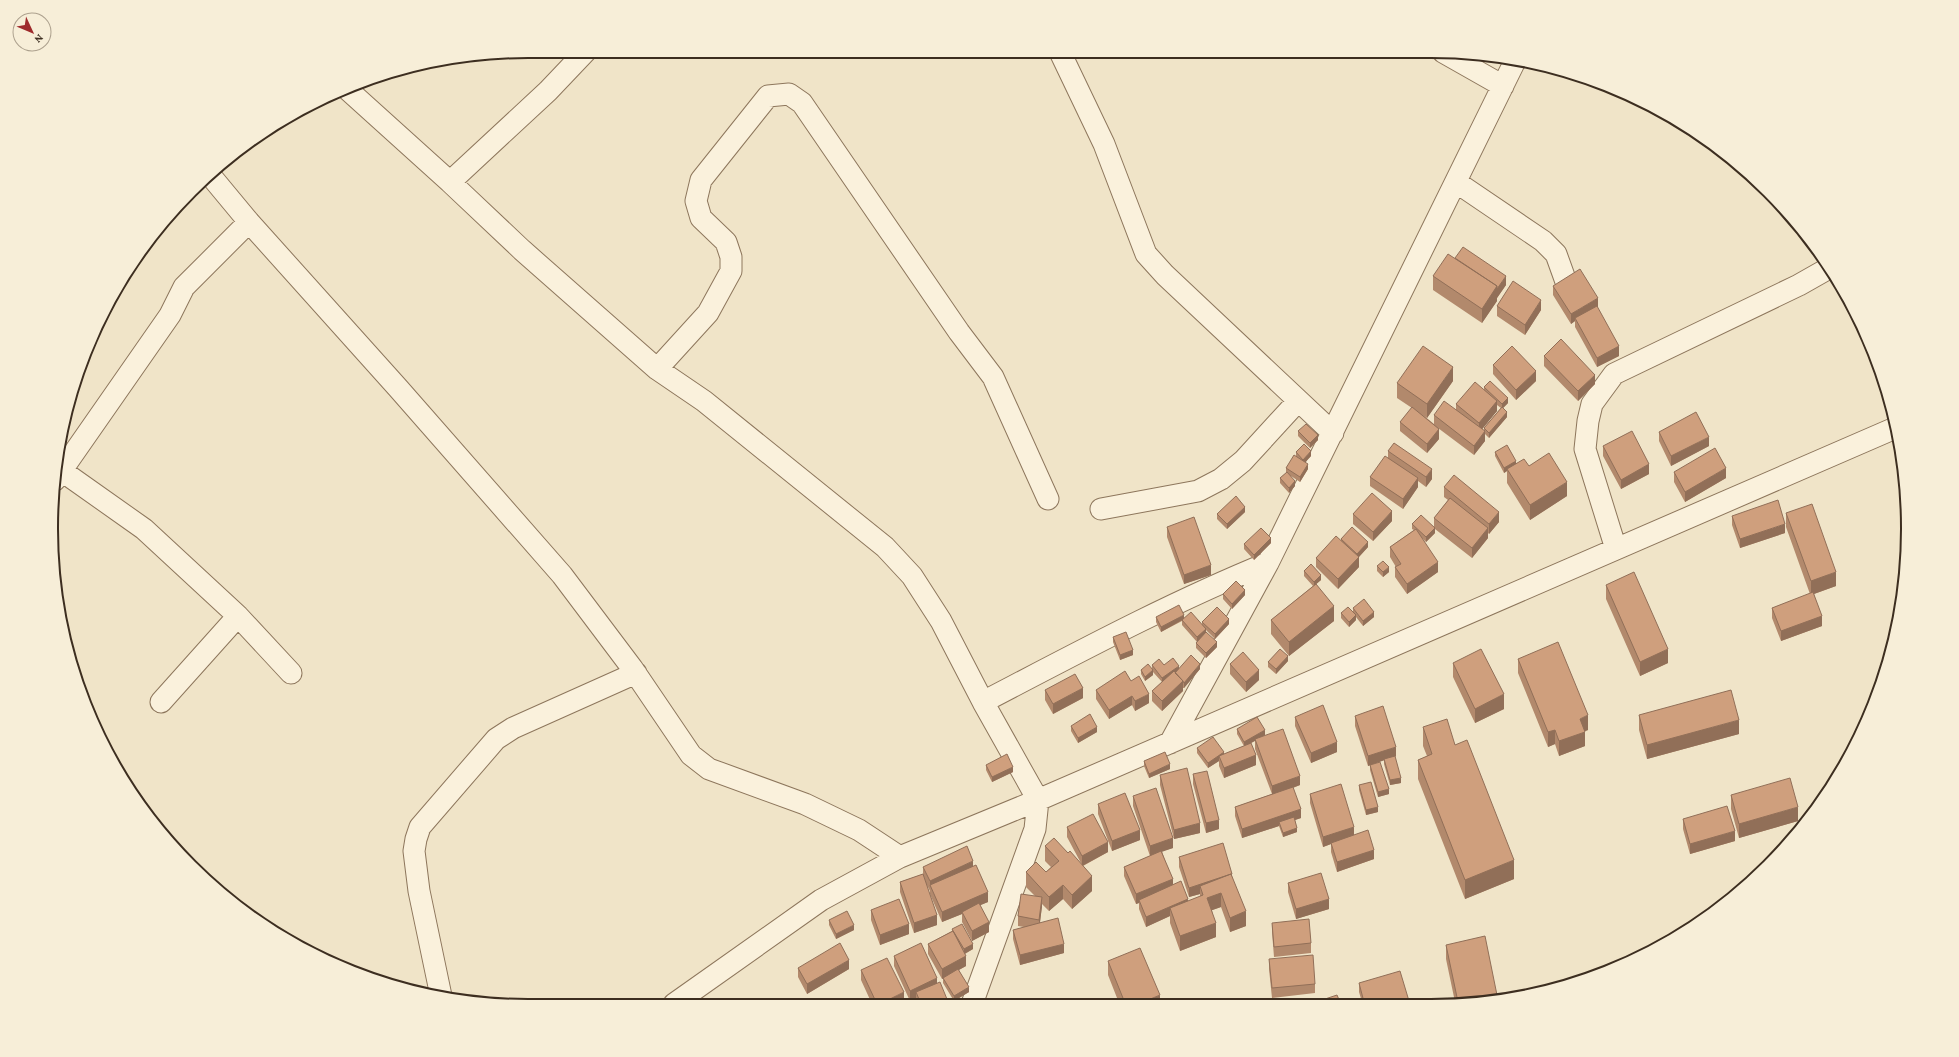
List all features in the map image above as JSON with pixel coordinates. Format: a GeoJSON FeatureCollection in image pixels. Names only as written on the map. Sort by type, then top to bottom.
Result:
{"type":"FeatureCollection","features":[{"type":"Feature","properties":{"kind":"street"},"geometry":{"type":"LineString","coordinates":[[450,182],[548,91],[579,58]]}},
{"type":"Feature","properties":{"kind":"street"},"geometry":{"type":"LineString","coordinates":[[1063,58],[1104,144],[1146,254],[1165,275],[1333,433]]}},
{"type":"Feature","properties":{"kind":"street"},"geometry":{"type":"LineString","coordinates":[[1455,59],[1503,86]]}},
{"type":"Feature","properties":{"kind":"street"},"geometry":{"type":"LineString","coordinates":[[1170,743],[1268,563],[1513,65]]}},
{"type":"Feature","properties":{"kind":"street"},"geometry":{"type":"LineString","coordinates":[[351,93],[450,182],[522,250],[657,369],[704,401],[885,547],[912,576],[941,620],[983,702],[1038,800],[1035,829],[974,999]]}},
{"type":"Feature","properties":{"kind":"street"},"geometry":{"type":"LineString","coordinates":[[657,369],[708,313],[731,272],[731,257],[726,242],[701,218],[696,201],[701,180],[768,96],[789,94],[802,103],[959,332],[993,378],[1048,499]]}},
{"type":"Feature","properties":{"kind":"street"},"geometry":{"type":"LineString","coordinates":[[214,179],[249,222],[398,388],[562,575],[636,673],[691,755],[709,769],[804,804],[859,830],[900,856]]}},
{"type":"Feature","properties":{"kind":"street"},"geometry":{"type":"LineString","coordinates":[[1456,182],[1543,241],[1556,254],[1577,311]]}},
{"type":"Feature","properties":{"kind":"street"},"geometry":{"type":"LineString","coordinates":[[62,470],[170,315],[184,287],[249,222]]}},
{"type":"Feature","properties":{"kind":"street"},"geometry":{"type":"LineString","coordinates":[[1616,549],[1585,449],[1591,410],[1601,389],[1614,374],[1824,270]]}},
{"type":"Feature","properties":{"kind":"street"},"geometry":{"type":"LineString","coordinates":[[1101,509],[1198,491],[1221,479],[1244,461],[1298,401]]}},
{"type":"Feature","properties":{"kind":"street"},"geometry":{"type":"LineString","coordinates":[[681,999],[821,900],[900,856],[1038,800],[1890,430]]}},
{"type":"Feature","properties":{"kind":"street"},"geometry":{"type":"LineString","coordinates":[[61,477],[144,529],[238,616],[291,673]]}},
{"type":"Feature","properties":{"kind":"street"},"geometry":{"type":"LineString","coordinates":[[983,702],[1214,585],[1268,563]]}},
{"type":"Feature","properties":{"kind":"street"},"geometry":{"type":"LineString","coordinates":[[161,702],[238,616]]}},
{"type":"Feature","properties":{"kind":"street"},"geometry":{"type":"LineString","coordinates":[[440,990],[419,891],[414,851],[420,827],[496,739],[513,728],[636,673]]}},
{"type":"Feature","properties":{"kind":"building"},"geometry":{"type":"Polygon","coordinates":[[[1463,247],[1506,276],[1497,289],[1497,286],[1455,258],[1463,247]]]}},
{"type":"Feature","properties":{"kind":"building"},"geometry":{"type":"Polygon","coordinates":[[[1448,254],[1497,286],[1482,309],[1433,276],[1448,254]]]}},
{"type":"Feature","properties":{"kind":"building"},"geometry":{"type":"Polygon","coordinates":[[[1580,269],[1598,298],[1571,314],[1553,286],[1580,269]]]}},
{"type":"Feature","properties":{"kind":"building"},"geometry":{"type":"Polygon","coordinates":[[[1513,281],[1541,300],[1525,325],[1497,306],[1513,281]]]}},
{"type":"Feature","properties":{"kind":"building"},"geometry":{"type":"Polygon","coordinates":[[[1597,306],[1619,346],[1597,358],[1575,318],[1597,306]]]}},
{"type":"Feature","properties":{"kind":"building"},"geometry":{"type":"Polygon","coordinates":[[[1561,339],[1595,375],[1578,391],[1544,356],[1561,339]]]}},
{"type":"Feature","properties":{"kind":"building"},"geometry":{"type":"Polygon","coordinates":[[[1423,346],[1453,367],[1427,404],[1397,383],[1423,346]]]}},
{"type":"Feature","properties":{"kind":"building"},"geometry":{"type":"Polygon","coordinates":[[[1512,346],[1536,371],[1516,390],[1493,365],[1512,346]]]}},
{"type":"Feature","properties":{"kind":"building"},"geometry":{"type":"Polygon","coordinates":[[[1490,381],[1508,398],[1502,404],[1484,387],[1490,381]]]}},
{"type":"Feature","properties":{"kind":"building"},"geometry":{"type":"Polygon","coordinates":[[[1475,382],[1497,401],[1479,423],[1456,404],[1475,382]]]}},
{"type":"Feature","properties":{"kind":"building"},"geometry":{"type":"Polygon","coordinates":[[[1444,401],[1485,431],[1474,446],[1434,415],[1444,401]]]}},
{"type":"Feature","properties":{"kind":"building"},"geometry":{"type":"Polygon","coordinates":[[[1412,407],[1439,429],[1427,444],[1400,422],[1412,407]]]}},
{"type":"Feature","properties":{"kind":"building"},"geometry":{"type":"Polygon","coordinates":[[[1502,407],[1507,412],[1489,433],[1484,428],[1502,407]]]}},
{"type":"Feature","properties":{"kind":"building"},"geometry":{"type":"Polygon","coordinates":[[[1696,412],[1709,437],[1671,456],[1659,432],[1696,412]]]}},
{"type":"Feature","properties":{"kind":"building"},"geometry":{"type":"Polygon","coordinates":[[[1306,424],[1318,435],[1310,443],[1298,431],[1306,424]]]}},
{"type":"Feature","properties":{"kind":"building"},"geometry":{"type":"Polygon","coordinates":[[[1632,431],[1649,464],[1621,480],[1603,446],[1632,431]]]}},
{"type":"Feature","properties":{"kind":"building"},"geometry":{"type":"Polygon","coordinates":[[[1394,443],[1432,469],[1426,477],[1388,451],[1394,443]]]}},
{"type":"Feature","properties":{"kind":"building"},"geometry":{"type":"Polygon","coordinates":[[[1304,444],[1311,451],[1303,460],[1296,452],[1304,444]]]}},
{"type":"Feature","properties":{"kind":"building"},"geometry":{"type":"Polygon","coordinates":[[[1507,445],[1516,461],[1504,468],[1495,452],[1507,445]]]}},
{"type":"Feature","properties":{"kind":"building"},"geometry":{"type":"Polygon","coordinates":[[[1715,448],[1726,468],[1685,492],[1674,472],[1715,448]]]}},
{"type":"Feature","properties":{"kind":"building"},"geometry":{"type":"Polygon","coordinates":[[[1549,453],[1567,482],[1530,505],[1507,469],[1524,459],[1529,466],[1549,453]]]}},
{"type":"Feature","properties":{"kind":"building"},"geometry":{"type":"Polygon","coordinates":[[[1294,455],[1308,464],[1300,477],[1286,468],[1294,455]]]}},
{"type":"Feature","properties":{"kind":"building"},"geometry":{"type":"Polygon","coordinates":[[[1385,456],[1418,478],[1403,499],[1370,477],[1385,456]]]}},
{"type":"Feature","properties":{"kind":"building"},"geometry":{"type":"Polygon","coordinates":[[[1287,472],[1295,481],[1289,488],[1280,478],[1287,472]]]}},
{"type":"Feature","properties":{"kind":"building"},"geometry":{"type":"Polygon","coordinates":[[[1454,475],[1499,512],[1489,524],[1444,487],[1454,475]]]}},
{"type":"Feature","properties":{"kind":"building"},"geometry":{"type":"Polygon","coordinates":[[[1372,493],[1392,511],[1373,532],[1353,514],[1372,493]]]}},
{"type":"Feature","properties":{"kind":"building"},"geometry":{"type":"Polygon","coordinates":[[[1236,496],[1245,507],[1227,524],[1217,514],[1236,496]]]}},
{"type":"Feature","properties":{"kind":"building"},"geometry":{"type":"Polygon","coordinates":[[[1450,498],[1488,528],[1472,548],[1434,518],[1450,498]]]}},
{"type":"Feature","properties":{"kind":"building"},"geometry":{"type":"Polygon","coordinates":[[[1778,500],[1785,524],[1740,539],[1732,516],[1778,500]]]}},
{"type":"Feature","properties":{"kind":"building"},"geometry":{"type":"Polygon","coordinates":[[[1812,504],[1836,572],[1811,581],[1786,513],[1812,504]]]}},
{"type":"Feature","properties":{"kind":"building"},"geometry":{"type":"Polygon","coordinates":[[[1421,515],[1435,528],[1426,537],[1412,524],[1421,515]]]}},
{"type":"Feature","properties":{"kind":"building"},"geometry":{"type":"Polygon","coordinates":[[[1194,517],[1211,565],[1184,575],[1167,527],[1194,517]]]}},
{"type":"Feature","properties":{"kind":"building"},"geometry":{"type":"Polygon","coordinates":[[[1352,527],[1368,542],[1357,554],[1341,539],[1352,527]]]}},
{"type":"Feature","properties":{"kind":"building"},"geometry":{"type":"Polygon","coordinates":[[[1261,528],[1271,538],[1254,555],[1244,544],[1261,528]]]}},
{"type":"Feature","properties":{"kind":"building"},"geometry":{"type":"Polygon","coordinates":[[[1416,529],[1438,562],[1407,584],[1395,567],[1401,564],[1390,547],[1416,529]]]}},
{"type":"Feature","properties":{"kind":"building"},"geometry":{"type":"Polygon","coordinates":[[[1336,536],[1359,557],[1338,579],[1316,558],[1336,536]]]}},
{"type":"Feature","properties":{"kind":"building"},"geometry":{"type":"Polygon","coordinates":[[[1383,561],[1389,567],[1383,572],[1377,566],[1383,561]]]}},
{"type":"Feature","properties":{"kind":"building"},"geometry":{"type":"Polygon","coordinates":[[[1311,564],[1321,575],[1314,582],[1304,571],[1311,564]]]}},
{"type":"Feature","properties":{"kind":"building"},"geometry":{"type":"Polygon","coordinates":[[[1634,572],[1668,649],[1640,662],[1606,585],[1634,572]]]}},
{"type":"Feature","properties":{"kind":"building"},"geometry":{"type":"Polygon","coordinates":[[[1236,581],[1245,590],[1232,604],[1223,594],[1236,581]]]}},
{"type":"Feature","properties":{"kind":"building"},"geometry":{"type":"Polygon","coordinates":[[[1316,584],[1334,606],[1289,642],[1271,620],[1316,584]]]}},
{"type":"Feature","properties":{"kind":"building"},"geometry":{"type":"Polygon","coordinates":[[[1813,592],[1822,616],[1781,631],[1772,608],[1813,592]]]}},
{"type":"Feature","properties":{"kind":"building"},"geometry":{"type":"Polygon","coordinates":[[[1364,599],[1374,612],[1363,621],[1353,608],[1364,599]]]}},
{"type":"Feature","properties":{"kind":"building"},"geometry":{"type":"Polygon","coordinates":[[[1179,605],[1184,615],[1161,627],[1156,617],[1179,605]]]}},
{"type":"Feature","properties":{"kind":"building"},"geometry":{"type":"Polygon","coordinates":[[[1217,607],[1229,619],[1215,634],[1202,622],[1217,607]]]}},
{"type":"Feature","properties":{"kind":"building"},"geometry":{"type":"Polygon","coordinates":[[[1348,607],[1356,615],[1349,622],[1341,613],[1348,607]]]}},
{"type":"Feature","properties":{"kind":"building"},"geometry":{"type":"Polygon","coordinates":[[[1191,612],[1206,629],[1197,637],[1182,620],[1191,612]]]}},
{"type":"Feature","properties":{"kind":"building"},"geometry":{"type":"Polygon","coordinates":[[[1126,632],[1133,650],[1120,655],[1113,637],[1126,632]]]}},
{"type":"Feature","properties":{"kind":"building"},"geometry":{"type":"Polygon","coordinates":[[[1206,632],[1217,642],[1206,653],[1196,643],[1206,632]]]}},
{"type":"Feature","properties":{"kind":"building"},"geometry":{"type":"Polygon","coordinates":[[[1558,642],[1588,715],[1580,719],[1585,732],[1559,741],[1555,730],[1548,732],[1518,659],[1558,642]]]}},
{"type":"Feature","properties":{"kind":"building"},"geometry":{"type":"Polygon","coordinates":[[[1280,649],[1288,656],[1276,669],[1268,662],[1280,649]]]}},
{"type":"Feature","properties":{"kind":"building"},"geometry":{"type":"Polygon","coordinates":[[[1481,649],[1504,694],[1475,709],[1453,663],[1481,649]]]}},
{"type":"Feature","properties":{"kind":"building"},"geometry":{"type":"Polygon","coordinates":[[[1243,652],[1259,670],[1246,682],[1230,664],[1243,652]]]}},
{"type":"Feature","properties":{"kind":"building"},"geometry":{"type":"Polygon","coordinates":[[[1191,655],[1200,664],[1184,683],[1175,673],[1191,655]]]}},
{"type":"Feature","properties":{"kind":"building"},"geometry":{"type":"Polygon","coordinates":[[[1173,658],[1179,666],[1162,678],[1152,665],[1159,659],[1164,665],[1173,658]]]}},
{"type":"Feature","properties":{"kind":"building"},"geometry":{"type":"Polygon","coordinates":[[[1148,664],[1153,670],[1145,677],[1141,670],[1148,664]]]}},
{"type":"Feature","properties":{"kind":"building"},"geometry":{"type":"Polygon","coordinates":[[[1125,671],[1131,681],[1139,676],[1149,694],[1135,701],[1132,696],[1109,710],[1096,690],[1125,671]]]}},
{"type":"Feature","properties":{"kind":"building"},"geometry":{"type":"Polygon","coordinates":[[[1174,671],[1183,681],[1162,701],[1152,691],[1174,671]]]}},
{"type":"Feature","properties":{"kind":"building"},"geometry":{"type":"Polygon","coordinates":[[[1075,674],[1083,688],[1053,704],[1045,690],[1075,674]]]}},
{"type":"Feature","properties":{"kind":"building"},"geometry":{"type":"Polygon","coordinates":[[[1731,690],[1739,720],[1647,745],[1639,715],[1731,690]]]}},
{"type":"Feature","properties":{"kind":"building"},"geometry":{"type":"Polygon","coordinates":[[[1323,705],[1337,742],[1311,753],[1295,717],[1323,705]]]}},
{"type":"Feature","properties":{"kind":"building"},"geometry":{"type":"Polygon","coordinates":[[[1383,706],[1396,747],[1368,756],[1355,716],[1383,706]]]}},
{"type":"Feature","properties":{"kind":"building"},"geometry":{"type":"Polygon","coordinates":[[[1090,714],[1097,727],[1078,738],[1071,726],[1090,714]]]}},
{"type":"Feature","properties":{"kind":"building"},"geometry":{"type":"Polygon","coordinates":[[[1257,717],[1265,730],[1244,742],[1237,729],[1257,717]]]}},
{"type":"Feature","properties":{"kind":"building"},"geometry":{"type":"Polygon","coordinates":[[[1447,719],[1455,745],[1467,740],[1514,860],[1465,880],[1418,760],[1432,754],[1423,727],[1447,719]]]}},
{"type":"Feature","properties":{"kind":"building"},"geometry":{"type":"Polygon","coordinates":[[[1283,729],[1300,776],[1272,786],[1255,739],[1283,729]]]}},
{"type":"Feature","properties":{"kind":"building"},"geometry":{"type":"Polygon","coordinates":[[[1213,737],[1224,752],[1208,763],[1197,748],[1213,737]]]}},
{"type":"Feature","properties":{"kind":"building"},"geometry":{"type":"Polygon","coordinates":[[[1251,743],[1256,755],[1224,768],[1219,756],[1251,743]]]}},
{"type":"Feature","properties":{"kind":"building"},"geometry":{"type":"Polygon","coordinates":[[[1165,752],[1170,764],[1149,774],[1144,761],[1165,752]]]}},
{"type":"Feature","properties":{"kind":"building"},"geometry":{"type":"Polygon","coordinates":[[[1007,754],[1013,767],[992,777],[986,765],[1007,754]]]}},
{"type":"Feature","properties":{"kind":"building"},"geometry":{"type":"Polygon","coordinates":[[[1395,756],[1401,778],[1390,780],[1384,759],[1395,756]]]}},
{"type":"Feature","properties":{"kind":"building"},"geometry":{"type":"Polygon","coordinates":[[[1380,762],[1389,789],[1378,792],[1370,765],[1380,762]]]}},
{"type":"Feature","properties":{"kind":"building"},"geometry":{"type":"Polygon","coordinates":[[[1187,768],[1200,823],[1174,830],[1160,775],[1187,768]]]}},
{"type":"Feature","properties":{"kind":"building"},"geometry":{"type":"Polygon","coordinates":[[[1207,771],[1219,820],[1206,823],[1193,774],[1207,771]]]}},
{"type":"Feature","properties":{"kind":"building"},"geometry":{"type":"Polygon","coordinates":[[[1790,778],[1798,807],[1739,824],[1731,795],[1790,778]]]}},
{"type":"Feature","properties":{"kind":"building"},"geometry":{"type":"Polygon","coordinates":[[[1371,782],[1378,807],[1366,810],[1359,785],[1371,782]]]}},
{"type":"Feature","properties":{"kind":"building"},"geometry":{"type":"Polygon","coordinates":[[[1341,784],[1354,827],[1323,837],[1310,794],[1341,784]]]}},
{"type":"Feature","properties":{"kind":"building"},"geometry":{"type":"Polygon","coordinates":[[[1293,787],[1301,809],[1242,829],[1235,807],[1293,787]]]}},
{"type":"Feature","properties":{"kind":"building"},"geometry":{"type":"Polygon","coordinates":[[[1156,788],[1173,838],[1150,846],[1133,796],[1156,788]]]}},
{"type":"Feature","properties":{"kind":"building"},"geometry":{"type":"Polygon","coordinates":[[[1125,793],[1140,830],[1112,841],[1098,804],[1125,793]]]}},
{"type":"Feature","properties":{"kind":"building"},"geometry":{"type":"Polygon","coordinates":[[[1727,806],[1735,831],[1690,844],[1683,819],[1727,806]]]}},
{"type":"Feature","properties":{"kind":"building"},"geometry":{"type":"Polygon","coordinates":[[[1093,814],[1108,842],[1082,856],[1067,827],[1093,814]]]}},
{"type":"Feature","properties":{"kind":"building"},"geometry":{"type":"Polygon","coordinates":[[[1294,817],[1297,828],[1283,833],[1279,822],[1294,817]]]}},
{"type":"Feature","properties":{"kind":"building"},"geometry":{"type":"Polygon","coordinates":[[[1368,830],[1374,850],[1337,862],[1331,843],[1368,830]]]}},
{"type":"Feature","properties":{"kind":"building"},"geometry":{"type":"Polygon","coordinates":[[[1054,838],[1068,853],[1070,851],[1092,876],[1072,895],[1063,885],[1049,897],[1026,872],[1036,862],[1046,872],[1059,861],[1045,846],[1054,838]]]}},
{"type":"Feature","properties":{"kind":"building"},"geometry":{"type":"Polygon","coordinates":[[[1223,843],[1232,874],[1189,888],[1179,857],[1223,843]]]}},
{"type":"Feature","properties":{"kind":"building"},"geometry":{"type":"Polygon","coordinates":[[[967,846],[973,861],[930,881],[923,867],[967,846]]]}},
{"type":"Feature","properties":{"kind":"building"},"geometry":{"type":"Polygon","coordinates":[[[1161,851],[1173,879],[1136,894],[1124,867],[1161,851]]]}},
{"type":"Feature","properties":{"kind":"building"},"geometry":{"type":"Polygon","coordinates":[[[976,865],[988,892],[942,912],[930,885],[976,865]]]}},
{"type":"Feature","properties":{"kind":"building"},"geometry":{"type":"Polygon","coordinates":[[[1321,873],[1329,899],[1296,909],[1288,883],[1321,873]]]}},
{"type":"Feature","properties":{"kind":"building"},"geometry":{"type":"Polygon","coordinates":[[[923,874],[937,915],[914,923],[900,882],[923,874]]]}},
{"type":"Feature","properties":{"kind":"building"},"geometry":{"type":"Polygon","coordinates":[[[1231,874],[1246,911],[1230,918],[1221,893],[1207,898],[1216,923],[1180,936],[1170,908],[1203,895],[1200,886],[1231,874]]]}},
{"type":"Feature","properties":{"kind":"building"},"geometry":{"type":"Polygon","coordinates":[[[1181,881],[1188,899],[1146,917],[1139,900],[1181,881]]]}},
{"type":"Feature","properties":{"kind":"building"},"geometry":{"type":"Polygon","coordinates":[[[1021,894],[1042,897],[1039,920],[1018,916],[1021,894]]]}},
{"type":"Feature","properties":{"kind":"building"},"geometry":{"type":"Polygon","coordinates":[[[899,899],[909,924],[880,935],[871,910],[899,899]]]}},
{"type":"Feature","properties":{"kind":"building"},"geometry":{"type":"Polygon","coordinates":[[[979,903],[989,922],[972,931],[962,912],[979,903]]]}},
{"type":"Feature","properties":{"kind":"building"},"geometry":{"type":"Polygon","coordinates":[[[847,911],[854,925],[836,934],[829,920],[847,911]]]}},
{"type":"Feature","properties":{"kind":"building"},"geometry":{"type":"Polygon","coordinates":[[[1058,918],[1064,944],[1020,955],[1013,930],[1058,918]]]}},
{"type":"Feature","properties":{"kind":"building"},"geometry":{"type":"Polygon","coordinates":[[[1309,919],[1311,943],[1274,947],[1272,923],[1309,919]]]}},
{"type":"Feature","properties":{"kind":"building"},"geometry":{"type":"Polygon","coordinates":[[[962,924],[973,944],[964,949],[952,929],[962,924]]]}},
{"type":"Feature","properties":{"kind":"building"},"geometry":{"type":"Polygon","coordinates":[[[953,931],[966,956],[942,969],[928,944],[953,931]]]}},
{"type":"Feature","properties":{"kind":"building"},"geometry":{"type":"Polygon","coordinates":[[[1485,936],[1497,994],[1457,998],[1446,945],[1485,936]]]}},
{"type":"Feature","properties":{"kind":"building"},"geometry":{"type":"Polygon","coordinates":[[[840,943],[849,960],[807,984],[798,968],[840,943]]]}},
{"type":"Feature","properties":{"kind":"building"},"geometry":{"type":"Polygon","coordinates":[[[921,943],[937,978],[910,991],[894,956],[921,943]]]}},
{"type":"Feature","properties":{"kind":"building"},"geometry":{"type":"Polygon","coordinates":[[[1140,948],[1160,995],[1150,999],[1123,999],[1108,961],[1140,948]]]}},
{"type":"Feature","properties":{"kind":"building"},"geometry":{"type":"Polygon","coordinates":[[[1313,955],[1315,984],[1272,988],[1269,959],[1313,955]]]}},
{"type":"Feature","properties":{"kind":"building"},"geometry":{"type":"Polygon","coordinates":[[[887,958],[904,992],[890,999],[875,999],[861,970],[887,958]]]}},
{"type":"Feature","properties":{"kind":"building"},"geometry":{"type":"Polygon","coordinates":[[[958,969],[969,987],[954,996],[943,978],[958,969]]]}},
{"type":"Feature","properties":{"kind":"building"},"geometry":{"type":"Polygon","coordinates":[[[1400,971],[1408,999],[1363,999],[1359,983],[1400,971]]]}},
{"type":"Feature","properties":{"kind":"building"},"geometry":{"type":"Polygon","coordinates":[[[940,982],[947,999],[919,999],[916,992],[940,982]]]}},
{"type":"Feature","properties":{"kind":"building"},"geometry":{"type":"Polygon","coordinates":[[[1337,995],[1339,999],[1325,999],[1337,995]]]}}]}
